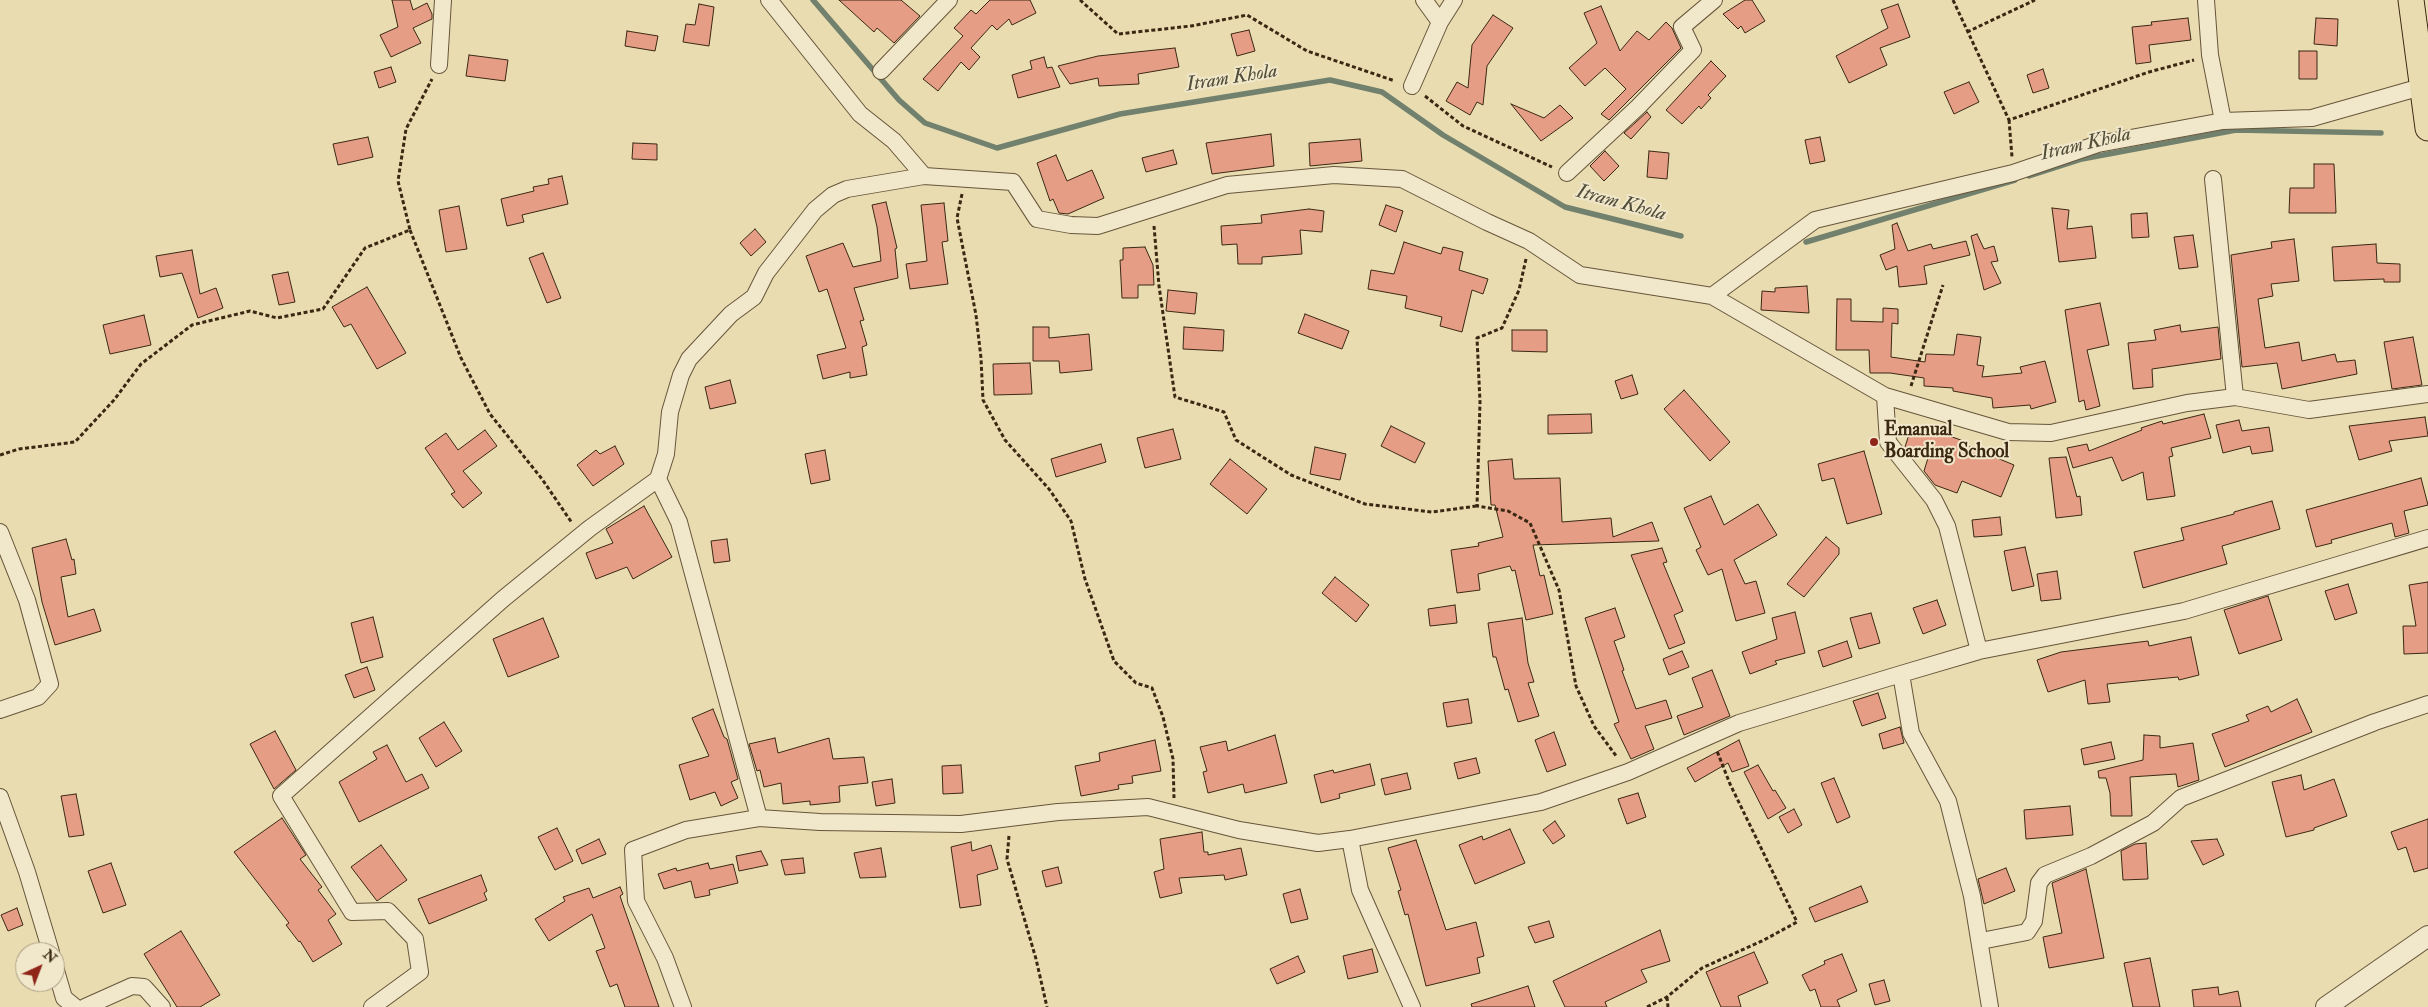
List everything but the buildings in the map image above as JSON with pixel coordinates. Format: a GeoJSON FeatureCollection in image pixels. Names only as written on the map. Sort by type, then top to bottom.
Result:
{"type":"FeatureCollection","features":[{"type":"Feature","properties":{"kind":"main road"},"geometry":{"type":"LineString","coordinates":[[2417,5],[2421,87],[2428,128]]}},
{"type":"Feature","properties":{"kind":"street"},"geometry":{"type":"LineString","coordinates":[[439,65],[443,0]]}},
{"type":"Feature","properties":{"kind":"street"},"geometry":{"type":"LineString","coordinates":[[770,0],[860,114],[894,141],[924,176]]}},
{"type":"Feature","properties":{"kind":"street"},"geometry":{"type":"LineString","coordinates":[[881,71],[949,0]]}},
{"type":"Feature","properties":{"kind":"street"},"geometry":{"type":"LineString","coordinates":[[1424,0],[1440,22]]}},
{"type":"Feature","properties":{"kind":"street"},"geometry":{"type":"LineString","coordinates":[[1412,86],[1440,22],[1454,0]]}},
{"type":"Feature","properties":{"kind":"street"},"geometry":{"type":"LineString","coordinates":[[1567,173],[1638,107],[1693,50],[1682,26],[1714,0]]}},
{"type":"Feature","properties":{"kind":"street"},"geometry":{"type":"LineString","coordinates":[[2206,0],[2210,55],[2223,121]]}},
{"type":"Feature","properties":{"kind":"street"},"geometry":{"type":"LineString","coordinates":[[1712,296],[1815,220],[2013,173],[2098,144],[2223,121],[2312,118],[2421,87]]}},
{"type":"Feature","properties":{"kind":"street"},"geometry":{"type":"LineString","coordinates":[[372,1007],[420,972],[415,939],[388,911],[352,912],[281,796],[496,606],[580,536],[658,479],[666,454],[670,412],[680,375],[689,359],[731,314],[754,297],[771,265],[815,210],[834,195],[847,188],[924,176],[1013,182],[1038,219],[1072,225],[1098,226],[1227,186],[1334,175],[1402,179],[1487,222],[1530,241],[1580,275],[1712,296],[1885,396],[2008,432],[2051,433],[2187,403],[2235,398],[2308,410],[2428,394]]}},
{"type":"Feature","properties":{"kind":"street"},"geometry":{"type":"LineString","coordinates":[[2213,179],[2235,398]]}},
{"type":"Feature","properties":{"kind":"street"},"geometry":{"type":"LineString","coordinates":[[1885,396],[1888,442],[1934,500],[1946,526],[1979,650]]}},
{"type":"Feature","properties":{"kind":"street"},"geometry":{"type":"LineString","coordinates":[[658,479],[679,522],[759,818]]}},
{"type":"Feature","properties":{"kind":"street"},"geometry":{"type":"LineString","coordinates":[[0,532],[27,600],[50,684],[38,697],[0,710]]}},
{"type":"Feature","properties":{"kind":"street"},"geometry":{"type":"LineString","coordinates":[[683,1007],[665,958],[636,901],[633,850],[686,830],[759,818],[820,822],[961,824],[1058,812],[1148,807],[1239,830],[1318,843],[1350,839],[1541,802],[1628,772],[1739,723],[1979,650],[2184,611],[2428,538]]}},
{"type":"Feature","properties":{"kind":"street"},"geometry":{"type":"LineString","coordinates":[[1901,674],[1911,733],[1948,802],[1972,896],[1981,941],[1990,1007]]}},
{"type":"Feature","properties":{"kind":"street"},"geometry":{"type":"LineString","coordinates":[[1981,941],[2027,932],[2034,921],[2039,883],[2045,875],[2092,856],[2153,823],[2181,798],[2375,722],[2428,704]]}},
{"type":"Feature","properties":{"kind":"street"},"geometry":{"type":"LineString","coordinates":[[0,797],[27,872],[47,942]]}},
{"type":"Feature","properties":{"kind":"street"},"geometry":{"type":"LineString","coordinates":[[1350,839],[1360,890],[1412,1007]]}},
{"type":"Feature","properties":{"kind":"street"},"geometry":{"type":"LineString","coordinates":[[2326,1007],[2428,936]]}},
{"type":"Feature","properties":{"kind":"street"},"geometry":{"type":"LineString","coordinates":[[85,1007],[132,986],[144,988],[162,1007]]}},
{"type":"Feature","properties":{"kind":"street"},"geometry":{"type":"LineString","coordinates":[[62,992],[64,998],[75,1007]]}},
{"type":"Feature","properties":{"kind":"path"},"geometry":{"type":"LineString","coordinates":[[1080,0],[1118,34],[1191,26],[1247,16],[1307,52],[1412,86],[1463,126],[1567,173]]}},
{"type":"Feature","properties":{"kind":"path"},"geometry":{"type":"LineString","coordinates":[[1953,0],[2009,120],[2013,173]]}},
{"type":"Feature","properties":{"kind":"path"},"geometry":{"type":"LineString","coordinates":[[1967,32],[2035,0]]}},
{"type":"Feature","properties":{"kind":"path"},"geometry":{"type":"LineString","coordinates":[[2009,120],[2149,72],[2210,55]]}},
{"type":"Feature","properties":{"kind":"path"},"geometry":{"type":"LineString","coordinates":[[439,65],[406,129],[398,181],[410,230],[461,358],[490,414],[542,479],[580,536]]}},
{"type":"Feature","properties":{"kind":"path"},"geometry":{"type":"LineString","coordinates":[[965,178],[957,218],[976,315],[982,358],[983,400],[1005,440],[1049,489],[1071,521],[1085,579],[1114,661],[1136,683],[1152,688],[1163,717],[1173,759],[1175,814]]}},
{"type":"Feature","properties":{"kind":"path"},"geometry":{"type":"LineString","coordinates":[[1152,208],[1159,286],[1175,397],[1224,412],[1236,440],[1291,475],[1365,504],[1432,512],[1476,506],[1508,512],[1530,523],[1558,590],[1576,686],[1594,726],[1628,772]]}},
{"type":"Feature","properties":{"kind":"path"},"geometry":{"type":"LineString","coordinates":[[0,455],[19,448],[75,442],[114,400],[141,364],[192,326],[250,311],[277,318],[323,309],[365,248],[410,230]]}},
{"type":"Feature","properties":{"kind":"path"},"geometry":{"type":"LineString","coordinates":[[1476,506],[1480,402],[1477,338],[1502,328],[1519,290],[1530,241]]}},
{"type":"Feature","properties":{"kind":"path"},"geometry":{"type":"LineString","coordinates":[[1906,401],[1943,285]]}},
{"type":"Feature","properties":{"kind":"path"},"geometry":{"type":"LineString","coordinates":[[1647,1007],[1666,997],[1702,968],[1764,940],[1797,922],[1730,784],[1711,736]]}},
{"type":"Feature","properties":{"kind":"path"},"geometry":{"type":"LineString","coordinates":[[1010,818],[1007,859],[1036,958],[1046,1007]]}},
{"type":"Feature","properties":{"kind":"path"},"geometry":{"type":"LineString","coordinates":[[1666,997],[1668,1007]]}},
{"type":"Feature","properties":{"kind":"waterway","name":"Itram Khola"},"geometry":{"type":"LineString","coordinates":[[813,0],[899,100],[925,123],[997,148],[1120,114],[1330,80],[1382,92],[1443,135],[1565,207],[1681,236]]}},
{"type":"Feature","properties":{"kind":"waterway","name":"Itram Khola"},"geometry":{"type":"LineString","coordinates":[[2029,176],[2082,159],[2236,130],[2381,133]]}},
{"type":"Feature","properties":{"kind":"waterway","name":"Itram Khola"},"geometry":{"type":"LineString","coordinates":[[1806,242],[2015,180]]}},
{"type":"Feature","properties":{"kind":"place","name":"Emanual Boarding School"},"geometry":{"type":"Point","coordinates":[1874,442]}}]}
